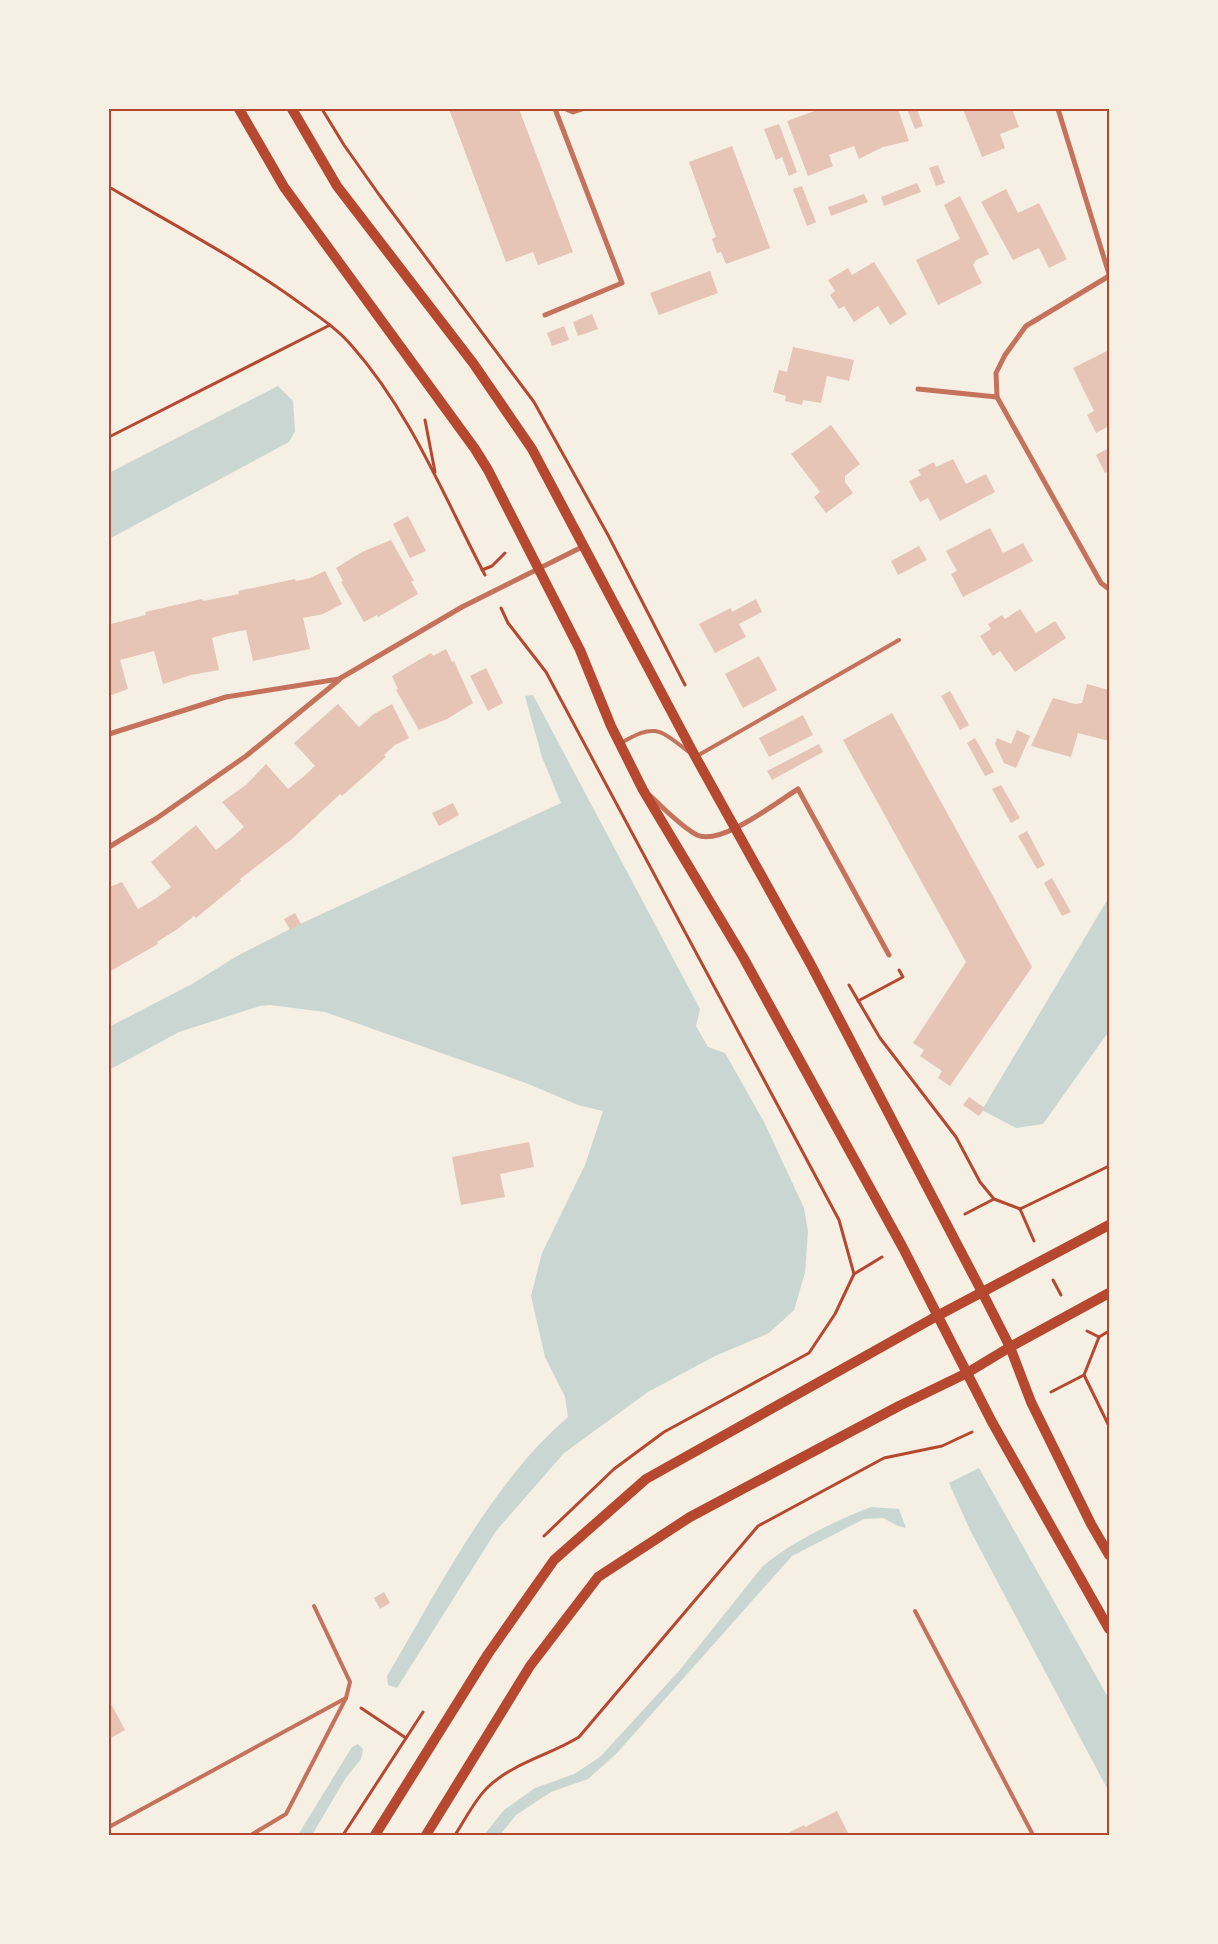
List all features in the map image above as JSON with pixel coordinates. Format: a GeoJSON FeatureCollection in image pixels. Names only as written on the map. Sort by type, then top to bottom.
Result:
{"type":"FeatureCollection","features":[{"type":"Feature","properties":{"kind":"main road"},"geometry":{"type":"LineString","coordinates":[[239,109],[284,187],[476,449],[580,650],[619,744],[643,790],[743,957],[899,1241],[992,1422],[1109,1629]]}},
{"type":"Feature","properties":{"kind":"main road"},"geometry":{"type":"LineString","coordinates":[[292,109],[337,186],[473,363],[532,449],[695,756],[810,963],[982,1292],[1010,1347],[1031,1402],[1091,1524],[1109,1555]]}},
{"type":"Feature","properties":{"kind":"main road"},"geometry":{"type":"LineString","coordinates":[[375,1835],[488,1654],[554,1560],[646,1479],[937,1316],[1109,1225]]}},
{"type":"Feature","properties":{"kind":"main road"},"geometry":{"type":"LineString","coordinates":[[426,1835],[530,1666],[598,1577],[690,1517],[899,1406],[967,1373],[1010,1347],[1109,1293]]}},
{"type":"Feature","properties":{"kind":"street"},"geometry":{"type":"LineString","coordinates":[[545,315],[622,283],[555,109]]}},
{"type":"Feature","properties":{"kind":"street"},"geometry":{"type":"LineString","coordinates":[[566,109],[573,112],[582,109]]}},
{"type":"Feature","properties":{"kind":"street"},"geometry":{"type":"LineString","coordinates":[[1058,109],[1109,275],[1026,326],[996,373],[997,397],[1101,584],[1109,589]]}},
{"type":"Feature","properties":{"kind":"street"},"geometry":{"type":"LineString","coordinates":[[918,389],[997,397]]}},
{"type":"Feature","properties":{"kind":"street"},"geometry":{"type":"LineString","coordinates":[[109,847],[157,818],[246,756],[339,680],[462,607],[585,546]]}},
{"type":"Feature","properties":{"kind":"street"},"geometry":{"type":"LineString","coordinates":[[109,734],[226,697],[339,680]]}},
{"type":"Feature","properties":{"kind":"street"},"geometry":{"type":"LineString","coordinates":[[643,790],[699,836],[722,835],[798,789],[889,955]]}},
{"type":"Feature","properties":{"kind":"lane"},"geometry":{"type":"LineString","coordinates":[[619,744],[640,732],[655,730],[668,736],[695,756],[899,640]]}},
{"type":"Feature","properties":{"kind":"lane"},"geometry":{"type":"LineString","coordinates":[[251,1835],[286,1814],[346,1698],[350,1682],[314,1606]]}},
{"type":"Feature","properties":{"kind":"lane"},"geometry":{"type":"LineString","coordinates":[[915,1612],[1033,1835]]}},
{"type":"Feature","properties":{"kind":"lane"},"geometry":{"type":"LineString","coordinates":[[109,1827],[346,1698]]}},
{"type":"Feature","properties":{"kind":"path"},"geometry":{"type":"LineString","coordinates":[[322,109],[344,146],[380,196],[534,402],[608,535],[689,692]]}},
{"type":"Feature","properties":{"kind":"path"},"geometry":{"type":"LineString","coordinates":[[109,187],[262,276],[330,324],[352,345],[396,406],[435,476],[482,570]]}},
{"type":"Feature","properties":{"kind":"path"},"geometry":{"type":"LineString","coordinates":[[109,437],[330,324]]}},
{"type":"Feature","properties":{"kind":"path"},"geometry":{"type":"LineString","coordinates":[[493,592],[508,623],[546,672],[839,1220],[854,1274]]}},
{"type":"Feature","properties":{"kind":"path"},"geometry":{"type":"LineString","coordinates":[[858,1001],[903,977],[889,955]]}},
{"type":"Feature","properties":{"kind":"path"},"geometry":{"type":"LineString","coordinates":[[849,984],[880,1038],[956,1137],[980,1182],[994,1199]]}},
{"type":"Feature","properties":{"kind":"path"},"geometry":{"type":"LineString","coordinates":[[1020,1210],[1109,1166]]}},
{"type":"Feature","properties":{"kind":"path"},"geometry":{"type":"LineString","coordinates":[[1031,1402],[1084,1375],[1099,1337],[1109,1331]]}},
{"type":"Feature","properties":{"kind":"path"},"geometry":{"type":"LineString","coordinates":[[1084,1375],[1109,1426]]}},
{"type":"Feature","properties":{"kind":"path"},"geometry":{"type":"LineString","coordinates":[[455,1835],[486,1788],[507,1772],[562,1747],[579,1736],[758,1526],[884,1458],[942,1446],[992,1422]]}},
{"type":"Feature","properties":{"kind":"path"},"geometry":{"type":"LineString","coordinates":[[346,1698],[406,1738]]}},
{"type":"Feature","properties":{"kind":"shaded area"},"geometry":{"type":"Polygon","coordinates":[[[278,386],[293,401],[295,431],[289,442],[109,539],[109,473],[278,386]]]}},
{"type":"Feature","properties":{"kind":"shaded area"},"geometry":{"type":"Polygon","coordinates":[[[533,695],[700,1009],[696,1026],[708,1047],[725,1053],[764,1122],[804,1208],[808,1231],[805,1273],[794,1310],[769,1333],[715,1356],[648,1392],[564,1453],[496,1531],[397,1688],[388,1685],[387,1676],[468,1539],[490,1505],[514,1474],[540,1444],[568,1417],[565,1397],[545,1357],[531,1296],[542,1253],[585,1165],[603,1111],[578,1105],[526,1083],[325,1012],[270,1005],[260,1006],[179,1032],[109,1070],[109,1027],[192,984],[237,956],[298,925],[561,803],[542,757],[525,696],[533,695]]]}},
{"type":"Feature","properties":{"kind":"shaded area"},"geometry":{"type":"Polygon","coordinates":[[[1109,897],[1109,1031],[1043,1124],[1016,1128],[982,1110],[1109,897]]]}},
{"type":"Feature","properties":{"kind":"shaded area"},"geometry":{"type":"Polygon","coordinates":[[[979,1468],[1109,1699],[1109,1792],[970,1530],[949,1483],[979,1468]]]}},
{"type":"Feature","properties":{"kind":"shaded area"},"geometry":{"type":"Polygon","coordinates":[[[871,1507],[899,1509],[906,1528],[883,1518],[864,1519],[792,1556],[617,1753],[588,1779],[551,1792],[516,1815],[500,1835],[484,1835],[504,1810],[535,1788],[574,1774],[600,1757],[679,1671],[762,1567],[786,1549],[814,1533],[843,1518],[871,1507]]]}},
{"type":"Feature","properties":{"kind":"shaded area"},"geometry":{"type":"Polygon","coordinates":[[[358,1744],[363,1749],[361,1759],[345,1779],[312,1835],[298,1835],[352,1747],[358,1744]]]}},
{"type":"Feature","properties":{"kind":"building"},"geometry":{"type":"Polygon","coordinates":[[[449,109],[519,109],[573,252],[538,265],[533,252],[506,262],[449,109]]]}},
{"type":"Feature","properties":{"kind":"building"},"geometry":{"type":"Polygon","coordinates":[[[820,109],[898,109],[909,141],[883,147],[859,159],[854,146],[829,155],[833,166],[808,176],[787,121],[820,109]]]}},
{"type":"Feature","properties":{"kind":"building"},"geometry":{"type":"Polygon","coordinates":[[[907,109],[917,109],[923,126],[915,129],[907,109]]]}},
{"type":"Feature","properties":{"kind":"building"},"geometry":{"type":"Polygon","coordinates":[[[963,109],[1012,109],[1019,127],[1000,134],[1005,148],[982,157],[963,109]]]}},
{"type":"Feature","properties":{"kind":"building"},"geometry":{"type":"Polygon","coordinates":[[[779,124],[797,172],[789,176],[782,157],[776,160],[764,129],[779,124]]]}},
{"type":"Feature","properties":{"kind":"building"},"geometry":{"type":"Polygon","coordinates":[[[732,146],[770,248],[726,264],[721,252],[717,253],[712,239],[716,237],[689,162],[732,146]]]}},
{"type":"Feature","properties":{"kind":"building"},"geometry":{"type":"Polygon","coordinates":[[[938,165],[945,183],[936,186],[929,168],[938,165]]]}},
{"type":"Feature","properties":{"kind":"building"},"geometry":{"type":"Polygon","coordinates":[[[917,183],[921,192],[884,206],[881,197],[917,183]]]}},
{"type":"Feature","properties":{"kind":"building"},"geometry":{"type":"Polygon","coordinates":[[[802,186],[816,222],[807,226],[793,189],[802,186]]]}},
{"type":"Feature","properties":{"kind":"building"},"geometry":{"type":"Polygon","coordinates":[[[1006,189],[1018,213],[1039,203],[1067,259],[1049,268],[1039,248],[1013,260],[981,202],[1006,189]]]}},
{"type":"Feature","properties":{"kind":"building"},"geometry":{"type":"Polygon","coordinates":[[[864,194],[868,202],[831,216],[828,207],[864,194]]]}},
{"type":"Feature","properties":{"kind":"building"},"geometry":{"type":"Polygon","coordinates":[[[960,196],[989,254],[976,260],[973,265],[982,283],[938,305],[916,260],[960,239],[944,205],[960,196]]]}},
{"type":"Feature","properties":{"kind":"building"},"geometry":{"type":"Polygon","coordinates":[[[874,262],[907,314],[890,325],[878,306],[854,322],[844,306],[839,309],[830,295],[835,291],[828,280],[848,268],[852,275],[874,262]]]}},
{"type":"Feature","properties":{"kind":"building"},"geometry":{"type":"Polygon","coordinates":[[[710,271],[718,293],[659,315],[650,293],[710,271]]]}},
{"type":"Feature","properties":{"kind":"building"},"geometry":{"type":"Polygon","coordinates":[[[592,314],[598,329],[578,336],[573,322],[592,314]]]}},
{"type":"Feature","properties":{"kind":"building"},"geometry":{"type":"Polygon","coordinates":[[[564,326],[569,340],[552,346],[547,333],[564,326]]]}},
{"type":"Feature","properties":{"kind":"building"},"geometry":{"type":"Polygon","coordinates":[[[793,347],[854,360],[849,381],[827,376],[821,403],[803,400],[802,405],[785,401],[786,396],[773,392],[779,370],[787,372],[793,347]]]}},
{"type":"Feature","properties":{"kind":"building"},"geometry":{"type":"Polygon","coordinates":[[[1109,350],[1109,426],[1096,433],[1087,415],[1094,411],[1073,368],[1109,350]]]}},
{"type":"Feature","properties":{"kind":"building"},"geometry":{"type":"Polygon","coordinates":[[[831,425],[860,464],[845,476],[845,482],[853,493],[826,513],[814,497],[820,492],[791,454],[831,425]]]}},
{"type":"Feature","properties":{"kind":"building"},"geometry":{"type":"Polygon","coordinates":[[[1109,448],[1109,471],[1105,473],[1096,455],[1109,448]]]}},
{"type":"Feature","properties":{"kind":"building"},"geometry":{"type":"Polygon","coordinates":[[[953,459],[966,484],[986,474],[995,492],[940,521],[928,498],[920,502],[909,481],[921,475],[918,470],[934,462],[936,467],[953,459]]]}},
{"type":"Feature","properties":{"kind":"building"},"geometry":{"type":"Polygon","coordinates":[[[408,516],[426,551],[410,558],[393,524],[408,516]]]}},
{"type":"Feature","properties":{"kind":"building"},"geometry":{"type":"Polygon","coordinates":[[[990,528],[1003,553],[1023,543],[1033,561],[963,597],[951,574],[957,571],[946,551],[990,528]]]}},
{"type":"Feature","properties":{"kind":"building"},"geometry":{"type":"Polygon","coordinates":[[[391,540],[414,581],[411,581],[418,594],[378,617],[377,615],[364,622],[341,582],[343,581],[336,568],[362,552],[391,540]]]}},
{"type":"Feature","properties":{"kind":"building"},"geometry":{"type":"Polygon","coordinates":[[[919,546],[927,560],[898,575],[891,561],[919,546]]]}},
{"type":"Feature","properties":{"kind":"building"},"geometry":{"type":"Polygon","coordinates":[[[325,571],[342,604],[323,614],[303,618],[310,649],[253,661],[246,630],[229,633],[212,638],[219,670],[191,675],[163,684],[154,651],[120,660],[128,689],[109,696],[109,619],[111,624],[146,615],[145,612],[202,599],[203,601],[239,594],[238,591],[295,579],[296,581],[310,578],[325,571]]]}},
{"type":"Feature","properties":{"kind":"building"},"geometry":{"type":"Polygon","coordinates":[[[756,599],[762,612],[739,624],[746,637],[715,653],[699,624],[731,608],[732,612],[756,599]]]}},
{"type":"Feature","properties":{"kind":"building"},"geometry":{"type":"Polygon","coordinates":[[[1020,609],[1036,633],[1055,621],[1066,638],[1015,672],[1000,651],[993,656],[980,636],[991,629],[988,624],[1002,615],[1005,619],[1020,609]]]}},
{"type":"Feature","properties":{"kind":"building"},"geometry":{"type":"Polygon","coordinates":[[[446,649],[452,662],[454,661],[473,703],[447,719],[419,730],[396,690],[398,689],[392,676],[431,653],[433,656],[446,649]]]}},
{"type":"Feature","properties":{"kind":"building"},"geometry":{"type":"Polygon","coordinates":[[[759,656],[777,690],[743,708],[725,674],[759,656]]]}},
{"type":"Feature","properties":{"kind":"building"},"geometry":{"type":"Polygon","coordinates":[[[486,668],[503,703],[488,711],[470,676],[486,668]]]}},
{"type":"Feature","properties":{"kind":"building"},"geometry":{"type":"Polygon","coordinates":[[[1087,684],[1109,690],[1109,741],[1078,733],[1071,757],[1031,746],[1053,698],[1075,704],[1082,703],[1087,684]]]}},
{"type":"Feature","properties":{"kind":"building"},"geometry":{"type":"Polygon","coordinates":[[[950,691],[969,725],[960,730],[941,696],[950,691]]]}},
{"type":"Feature","properties":{"kind":"building"},"geometry":{"type":"Polygon","coordinates":[[[338,704],[359,727],[374,714],[392,704],[409,738],[395,745],[384,755],[386,757],[342,796],[340,794],[292,839],[240,879],[241,881],[196,918],[194,916],[157,942],[158,944],[109,972],[109,887],[122,882],[138,909],[171,887],[151,862],[196,825],[216,850],[230,839],[244,827],[222,802],[246,785],[266,764],[288,789],[302,778],[315,766],[294,743],[338,704]]]}},
{"type":"Feature","properties":{"kind":"building"},"geometry":{"type":"Polygon","coordinates":[[[892,713],[1032,967],[950,1086],[938,1078],[942,1071],[920,1056],[924,1050],[913,1043],[966,962],[843,740],[892,713]]]}},
{"type":"Feature","properties":{"kind":"building"},"geometry":{"type":"Polygon","coordinates":[[[803,715],[813,735],[769,757],[759,738],[803,715]]]}},
{"type":"Feature","properties":{"kind":"building"},"geometry":{"type":"Polygon","coordinates":[[[1017,730],[1030,736],[1016,768],[1004,763],[995,744],[997,738],[1011,744],[1017,730]]]}},
{"type":"Feature","properties":{"kind":"building"},"geometry":{"type":"Polygon","coordinates":[[[975,738],[994,772],[985,776],[967,743],[975,738]]]}},
{"type":"Feature","properties":{"kind":"building"},"geometry":{"type":"Polygon","coordinates":[[[819,744],[823,752],[772,780],[767,771],[819,744]]]}},
{"type":"Feature","properties":{"kind":"building"},"geometry":{"type":"Polygon","coordinates":[[[1001,785],[1020,818],[1011,823],[992,789],[1001,785]]]}},
{"type":"Feature","properties":{"kind":"building"},"geometry":{"type":"Polygon","coordinates":[[[453,803],[459,815],[439,826],[432,813],[453,803]]]}},
{"type":"Feature","properties":{"kind":"building"},"geometry":{"type":"Polygon","coordinates":[[[1027,831],[1045,865],[1037,869],[1018,836],[1027,831]]]}},
{"type":"Feature","properties":{"kind":"building"},"geometry":{"type":"Polygon","coordinates":[[[1052,878],[1071,912],[1062,916],[1044,883],[1052,878]]]}},
{"type":"Feature","properties":{"kind":"building"},"geometry":{"type":"Polygon","coordinates":[[[295,913],[301,924],[290,930],[284,919],[295,913]]]}},
{"type":"Feature","properties":{"kind":"building"},"geometry":{"type":"Polygon","coordinates":[[[969,1097],[985,1108],[979,1116],[963,1105],[969,1097]]]}},
{"type":"Feature","properties":{"kind":"building"},"geometry":{"type":"Polygon","coordinates":[[[529,1142],[534,1167],[500,1174],[505,1197],[461,1205],[452,1157],[529,1142]]]}},
{"type":"Feature","properties":{"kind":"building"},"geometry":{"type":"Polygon","coordinates":[[[384,1592],[390,1603],[380,1609],[374,1598],[384,1592]]]}},
{"type":"Feature","properties":{"kind":"building"},"geometry":{"type":"Polygon","coordinates":[[[109,1700],[125,1730],[109,1739],[109,1700]]]}},
{"type":"Feature","properties":{"kind":"building"},"geometry":{"type":"Polygon","coordinates":[[[837,1811],[849,1835],[784,1835],[804,1825],[805,1827],[837,1811]]]}}]}
